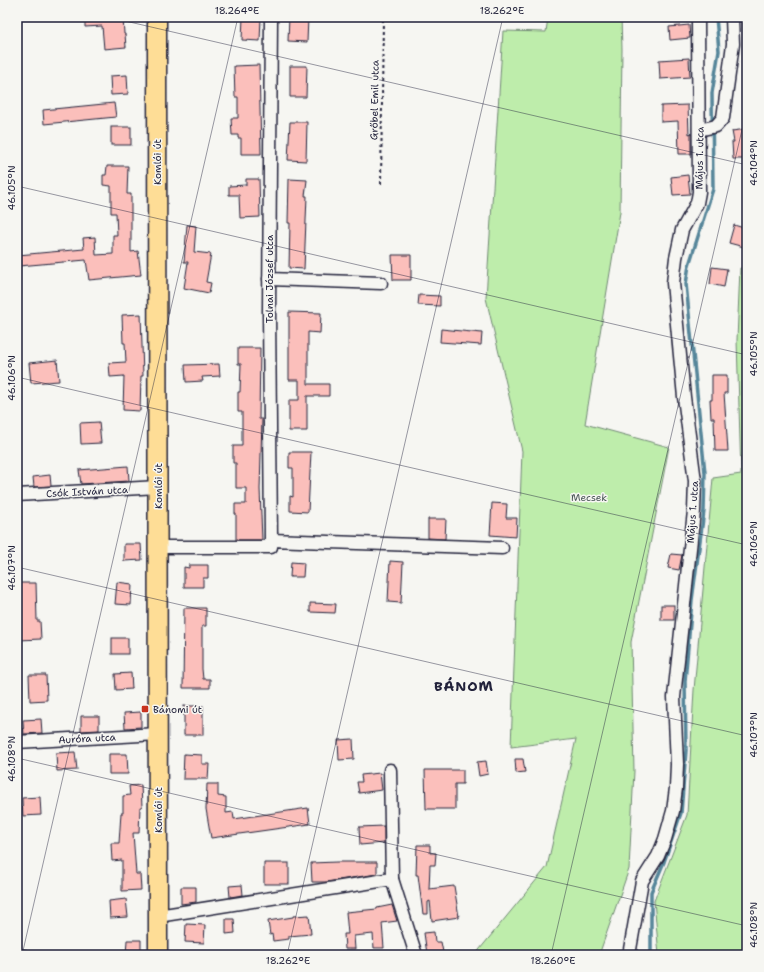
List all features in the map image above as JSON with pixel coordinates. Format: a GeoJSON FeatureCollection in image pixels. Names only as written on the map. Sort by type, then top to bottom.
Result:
{"type":"FeatureCollection","features":[{"type":"Feature","properties":{"kind":"main road","name":"Komlói út"},"geometry":{"type":"LineString","coordinates":[[157,17],[158,955]]}},
{"type":"Feature","properties":{"kind":"street","name":"Tolnai József utca"},"geometry":{"type":"LineString","coordinates":[[271,17],[269,279],[271,540]]}},
{"type":"Feature","properties":{"kind":"street","name":"Május 1. utca"},"geometry":{"type":"LineString","coordinates":[[629,955],[642,881],[658,856],[665,839],[673,811],[676,788],[677,764],[674,697],[692,526],[695,481],[684,397],[673,283],[676,258],[682,230],[697,203],[708,128],[698,17]]}},
{"type":"Feature","properties":{"kind":"street"},"geometry":{"type":"LineString","coordinates":[[708,128],[723,118],[733,44],[732,17]]}},
{"type":"Feature","properties":{"kind":"street"},"geometry":{"type":"LineString","coordinates":[[269,279],[381,283]]}},
{"type":"Feature","properties":{"kind":"street","name":"Csók István utca"},"geometry":{"type":"LineString","coordinates":[[17,495],[158,487]]}},
{"type":"Feature","properties":{"kind":"street"},"geometry":{"type":"LineString","coordinates":[[158,547],[271,547],[271,540],[502,548]]}},
{"type":"Feature","properties":{"kind":"street","name":"Auróra utca"},"geometry":{"type":"LineString","coordinates":[[17,742],[158,734]]}},
{"type":"Feature","properties":{"kind":"street"},"geometry":{"type":"LineString","coordinates":[[390,770],[392,879],[416,955]]}},
{"type":"Feature","properties":{"kind":"street"},"geometry":{"type":"LineString","coordinates":[[158,916],[392,879]]}},
{"type":"Feature","properties":{"kind":"path","name":"Grőbel Emil utca"},"geometry":{"type":"LineString","coordinates":[[381,184],[383,17]]}},
{"type":"Feature","properties":{"kind":"green space","name":"Mecsek"},"geometry":{"type":"Polygon","coordinates":[[[548,17],[621,17],[620,212],[585,424],[669,447],[631,642],[634,771],[629,869],[599,955],[475,955],[547,867],[576,739],[511,747],[522,451],[486,298],[503,31],[546,32],[548,17]]]}},
{"type":"Feature","properties":{"kind":"green space"},"geometry":{"type":"Polygon","coordinates":[[[740,268],[747,268],[747,955],[659,955],[654,901],[687,815],[694,690],[713,478],[741,474],[737,340],[740,268]]]}},
{"type":"Feature","properties":{"kind":"building"},"geometry":{"type":"Polygon","coordinates":[[[85,17],[123,17],[126,47],[104,49],[102,26],[85,27],[85,17]]]}},
{"type":"Feature","properties":{"kind":"building"},"geometry":{"type":"Polygon","coordinates":[[[243,17],[261,17],[260,41],[242,40],[243,17]]]}},
{"type":"Feature","properties":{"kind":"building"},"geometry":{"type":"Polygon","coordinates":[[[289,17],[308,17],[307,42],[288,41],[289,17]]]}},
{"type":"Feature","properties":{"kind":"building"},"geometry":{"type":"Polygon","coordinates":[[[689,25],[690,38],[670,40],[669,27],[689,25]]]}},
{"type":"Feature","properties":{"kind":"building"},"geometry":{"type":"Polygon","coordinates":[[[689,58],[690,77],[660,79],[659,60],[689,58]]]}},
{"type":"Feature","properties":{"kind":"building"},"geometry":{"type":"Polygon","coordinates":[[[259,65],[261,154],[241,154],[241,138],[238,138],[238,135],[232,135],[231,118],[238,118],[238,97],[235,97],[234,66],[259,65]]]}},
{"type":"Feature","properties":{"kind":"building"},"geometry":{"type":"Polygon","coordinates":[[[290,66],[307,66],[306,97],[290,97],[290,66]]]}},
{"type":"Feature","properties":{"kind":"building"},"geometry":{"type":"Polygon","coordinates":[[[127,75],[128,94],[111,95],[110,76],[127,75]]]}},
{"type":"Feature","properties":{"kind":"building"},"geometry":{"type":"Polygon","coordinates":[[[114,103],[116,117],[44,124],[43,110],[114,103]]]}},
{"type":"Feature","properties":{"kind":"building"},"geometry":{"type":"Polygon","coordinates":[[[688,105],[689,134],[691,133],[691,154],[679,154],[678,121],[661,122],[661,106],[688,105]]]}},
{"type":"Feature","properties":{"kind":"building"},"geometry":{"type":"Polygon","coordinates":[[[290,122],[307,122],[306,161],[288,160],[290,122]]]}},
{"type":"Feature","properties":{"kind":"building"},"geometry":{"type":"Polygon","coordinates":[[[111,127],[131,127],[131,145],[111,145],[111,127]]]}},
{"type":"Feature","properties":{"kind":"building"},"geometry":{"type":"Polygon","coordinates":[[[747,129],[747,159],[733,159],[732,142],[734,142],[732,131],[747,129]]]}},
{"type":"Feature","properties":{"kind":"building"},"geometry":{"type":"Polygon","coordinates":[[[107,166],[128,166],[127,194],[131,194],[131,252],[138,251],[141,275],[89,280],[86,260],[19,266],[18,255],[84,249],[83,238],[95,237],[96,255],[113,254],[113,235],[117,235],[116,213],[111,213],[111,186],[103,185],[103,175],[106,175],[107,166]]]}},
{"type":"Feature","properties":{"kind":"building"},"geometry":{"type":"Polygon","coordinates":[[[688,175],[690,194],[673,195],[671,177],[688,175]]]}},
{"type":"Feature","properties":{"kind":"building"},"geometry":{"type":"Polygon","coordinates":[[[246,179],[259,179],[260,217],[240,218],[239,195],[229,195],[229,186],[246,185],[246,179]]]}},
{"type":"Feature","properties":{"kind":"building"},"geometry":{"type":"Polygon","coordinates":[[[289,179],[307,180],[305,196],[307,196],[304,269],[289,268],[289,179]]]}},
{"type":"Feature","properties":{"kind":"building"},"geometry":{"type":"Polygon","coordinates":[[[187,225],[196,226],[194,252],[211,254],[206,282],[211,283],[209,293],[184,288],[188,262],[184,262],[187,225]]]}},
{"type":"Feature","properties":{"kind":"building"},"geometry":{"type":"Polygon","coordinates":[[[734,225],[747,229],[744,247],[729,243],[734,225]]]}},
{"type":"Feature","properties":{"kind":"building"},"geometry":{"type":"Polygon","coordinates":[[[392,255],[411,255],[411,280],[393,280],[392,255]]]}},
{"type":"Feature","properties":{"kind":"building"},"geometry":{"type":"Polygon","coordinates":[[[712,267],[727,269],[724,287],[710,284],[712,267]]]}},
{"type":"Feature","properties":{"kind":"building"},"geometry":{"type":"Polygon","coordinates":[[[419,295],[440,296],[440,306],[418,305],[419,295]]]}},
{"type":"Feature","properties":{"kind":"building"},"geometry":{"type":"Polygon","coordinates":[[[289,312],[321,313],[320,333],[308,332],[308,384],[329,384],[329,396],[307,396],[307,431],[289,431],[289,400],[299,400],[299,380],[289,380],[289,312]]]}},
{"type":"Feature","properties":{"kind":"building"},"geometry":{"type":"Polygon","coordinates":[[[141,314],[143,376],[141,376],[140,411],[123,410],[124,376],[110,377],[109,363],[126,362],[125,343],[123,343],[122,315],[141,314]]]}},
{"type":"Feature","properties":{"kind":"building"},"geometry":{"type":"Polygon","coordinates":[[[441,329],[482,333],[481,345],[440,342],[441,329]]]}},
{"type":"Feature","properties":{"kind":"building"},"geometry":{"type":"Polygon","coordinates":[[[238,348],[260,348],[259,419],[262,419],[260,489],[262,540],[236,540],[235,504],[246,504],[246,488],[236,488],[236,463],[233,463],[233,446],[242,446],[242,412],[238,412],[238,392],[240,392],[241,364],[238,364],[238,348]]]}},
{"type":"Feature","properties":{"kind":"building"},"geometry":{"type":"Polygon","coordinates":[[[57,360],[59,381],[31,383],[29,363],[57,360]]]}},
{"type":"Feature","properties":{"kind":"building"},"geometry":{"type":"Polygon","coordinates":[[[219,364],[220,376],[202,377],[203,381],[186,382],[185,365],[219,364]]]}},
{"type":"Feature","properties":{"kind":"building"},"geometry":{"type":"Polygon","coordinates":[[[712,375],[727,375],[727,393],[724,393],[728,451],[715,451],[714,418],[711,418],[710,400],[712,400],[712,375]]]}},
{"type":"Feature","properties":{"kind":"building"},"geometry":{"type":"Polygon","coordinates":[[[99,422],[101,443],[81,444],[80,423],[99,422]]]}},
{"type":"Feature","properties":{"kind":"building"},"geometry":{"type":"Polygon","coordinates":[[[289,452],[311,452],[308,512],[290,511],[290,496],[293,497],[293,468],[289,468],[289,452]]]}},
{"type":"Feature","properties":{"kind":"building"},"geometry":{"type":"Polygon","coordinates":[[[128,466],[129,481],[81,484],[79,470],[128,466]]]}},
{"type":"Feature","properties":{"kind":"building"},"geometry":{"type":"Polygon","coordinates":[[[50,475],[51,486],[34,487],[33,477],[50,475]]]}},
{"type":"Feature","properties":{"kind":"building"},"geometry":{"type":"Polygon","coordinates":[[[492,503],[507,504],[506,518],[517,518],[516,537],[490,535],[492,503]]]}},
{"type":"Feature","properties":{"kind":"building"},"geometry":{"type":"Polygon","coordinates":[[[428,519],[446,519],[445,539],[428,538],[428,519]]]}},
{"type":"Feature","properties":{"kind":"building"},"geometry":{"type":"Polygon","coordinates":[[[124,544],[141,544],[142,560],[124,561],[124,544]]]}},
{"type":"Feature","properties":{"kind":"building"},"geometry":{"type":"Polygon","coordinates":[[[671,554],[682,555],[679,570],[668,568],[671,554]]]}},
{"type":"Feature","properties":{"kind":"building"},"geometry":{"type":"Polygon","coordinates":[[[390,561],[403,562],[401,603],[388,602],[390,561]]]}},
{"type":"Feature","properties":{"kind":"building"},"geometry":{"type":"Polygon","coordinates":[[[291,562],[304,563],[303,577],[290,577],[291,562]]]}},
{"type":"Feature","properties":{"kind":"building"},"geometry":{"type":"Polygon","coordinates":[[[189,565],[208,565],[208,578],[203,578],[203,587],[184,587],[184,567],[189,568],[189,565]]]}},
{"type":"Feature","properties":{"kind":"building"},"geometry":{"type":"Polygon","coordinates":[[[117,582],[132,584],[131,605],[115,604],[117,582]]]}},
{"type":"Feature","properties":{"kind":"building"},"geometry":{"type":"Polygon","coordinates":[[[17,583],[36,583],[37,621],[40,621],[41,639],[19,640],[17,583]]]}},
{"type":"Feature","properties":{"kind":"building"},"geometry":{"type":"Polygon","coordinates":[[[310,603],[336,604],[335,613],[310,612],[310,603]]]}},
{"type":"Feature","properties":{"kind":"building"},"geometry":{"type":"Polygon","coordinates":[[[661,605],[674,605],[674,620],[661,620],[661,605]]]}},
{"type":"Feature","properties":{"kind":"building"},"geometry":{"type":"Polygon","coordinates":[[[184,608],[206,608],[206,626],[202,626],[202,669],[203,679],[210,679],[210,688],[183,688],[184,608]]]}},
{"type":"Feature","properties":{"kind":"building"},"geometry":{"type":"Polygon","coordinates":[[[112,638],[128,638],[128,654],[112,654],[112,638]]]}},
{"type":"Feature","properties":{"kind":"building"},"geometry":{"type":"Polygon","coordinates":[[[131,673],[132,689],[116,690],[115,674],[131,673]]]}},
{"type":"Feature","properties":{"kind":"building"},"geometry":{"type":"Polygon","coordinates":[[[29,675],[46,675],[47,700],[30,701],[29,675]]]}},
{"type":"Feature","properties":{"kind":"building"},"geometry":{"type":"Polygon","coordinates":[[[184,706],[203,706],[203,735],[184,735],[184,706]]]}},
{"type":"Feature","properties":{"kind":"building"},"geometry":{"type":"Polygon","coordinates":[[[141,712],[141,727],[125,728],[124,713],[141,712]]]}},
{"type":"Feature","properties":{"kind":"building"},"geometry":{"type":"Polygon","coordinates":[[[81,716],[99,716],[99,730],[81,731],[81,716]]]}},
{"type":"Feature","properties":{"kind":"building"},"geometry":{"type":"Polygon","coordinates":[[[41,719],[42,733],[24,734],[23,720],[41,719]]]}},
{"type":"Feature","properties":{"kind":"building"},"geometry":{"type":"Polygon","coordinates":[[[353,739],[354,759],[339,760],[338,740],[353,739]]]}},
{"type":"Feature","properties":{"kind":"building"},"geometry":{"type":"Polygon","coordinates":[[[75,752],[77,770],[57,771],[56,753],[75,752]]]}},
{"type":"Feature","properties":{"kind":"building"},"geometry":{"type":"Polygon","coordinates":[[[109,754],[127,754],[128,774],[109,774],[109,754]]]}},
{"type":"Feature","properties":{"kind":"building"},"geometry":{"type":"Polygon","coordinates":[[[184,754],[202,755],[202,764],[209,764],[208,779],[183,779],[184,754]]]}},
{"type":"Feature","properties":{"kind":"building"},"geometry":{"type":"Polygon","coordinates":[[[515,759],[523,759],[525,772],[516,773],[515,759]]]}},
{"type":"Feature","properties":{"kind":"building"},"geometry":{"type":"Polygon","coordinates":[[[486,761],[488,774],[479,776],[477,762],[486,761]]]}},
{"type":"Feature","properties":{"kind":"building"},"geometry":{"type":"Polygon","coordinates":[[[425,770],[463,770],[463,784],[455,784],[455,809],[426,809],[425,770]]]}},
{"type":"Feature","properties":{"kind":"building"},"geometry":{"type":"Polygon","coordinates":[[[380,773],[382,790],[359,793],[357,782],[362,782],[361,775],[380,773]]]}},
{"type":"Feature","properties":{"kind":"building"},"geometry":{"type":"Polygon","coordinates":[[[207,784],[218,784],[218,796],[226,797],[226,813],[233,812],[234,819],[308,808],[310,824],[211,838],[206,809],[207,784]]]}},
{"type":"Feature","properties":{"kind":"building"},"geometry":{"type":"Polygon","coordinates":[[[141,785],[142,807],[140,807],[139,833],[133,833],[136,874],[140,874],[141,890],[122,891],[122,860],[112,861],[111,843],[119,843],[121,813],[123,813],[123,796],[130,795],[129,786],[141,785]]]}},
{"type":"Feature","properties":{"kind":"building"},"geometry":{"type":"Polygon","coordinates":[[[40,797],[41,815],[23,816],[22,798],[40,797]]]}},
{"type":"Feature","properties":{"kind":"building"},"geometry":{"type":"Polygon","coordinates":[[[384,826],[384,843],[360,845],[359,827],[384,826]]]}},
{"type":"Feature","properties":{"kind":"building"},"geometry":{"type":"Polygon","coordinates":[[[417,845],[430,845],[430,853],[436,853],[435,865],[430,865],[429,889],[454,886],[459,917],[432,921],[430,901],[428,902],[428,914],[423,914],[418,875],[416,875],[417,845]]]}},
{"type":"Feature","properties":{"kind":"building"},"geometry":{"type":"Polygon","coordinates":[[[377,862],[377,874],[326,882],[312,882],[311,863],[377,862]]]}},
{"type":"Feature","properties":{"kind":"building"},"geometry":{"type":"Polygon","coordinates":[[[264,863],[289,863],[289,884],[264,884],[264,863]]]}},
{"type":"Feature","properties":{"kind":"building"},"geometry":{"type":"Polygon","coordinates":[[[242,885],[243,895],[230,897],[229,886],[242,885]]]}},
{"type":"Feature","properties":{"kind":"building"},"geometry":{"type":"Polygon","coordinates":[[[181,887],[196,887],[196,902],[181,904],[181,887]]]}},
{"type":"Feature","properties":{"kind":"building"},"geometry":{"type":"Polygon","coordinates":[[[126,899],[128,917],[110,918],[109,901],[126,899]]]}},
{"type":"Feature","properties":{"kind":"building"},"geometry":{"type":"Polygon","coordinates":[[[392,905],[397,921],[382,923],[384,948],[374,948],[373,934],[354,936],[355,949],[345,949],[344,934],[348,934],[346,912],[377,909],[392,905]]]}},
{"type":"Feature","properties":{"kind":"building"},"geometry":{"type":"Polygon","coordinates":[[[309,915],[311,934],[289,936],[289,939],[273,941],[272,934],[270,935],[268,921],[293,916],[309,915]]]}},
{"type":"Feature","properties":{"kind":"building"},"geometry":{"type":"Polygon","coordinates":[[[226,919],[234,919],[235,933],[226,934],[226,919]]]}},
{"type":"Feature","properties":{"kind":"building"},"geometry":{"type":"Polygon","coordinates":[[[186,924],[205,925],[204,943],[185,942],[186,924]]]}},
{"type":"Feature","properties":{"kind":"building"},"geometry":{"type":"Polygon","coordinates":[[[434,932],[435,942],[441,942],[443,952],[427,954],[424,933],[434,932]]]}},
{"type":"Feature","properties":{"kind":"building"},"geometry":{"type":"Polygon","coordinates":[[[127,940],[141,940],[141,955],[126,955],[127,940]]]}},
{"type":"Feature","properties":{"kind":"waterway"},"geometry":{"type":"LineString","coordinates":[[651,955],[651,892],[664,862],[681,813],[686,750],[685,681],[692,600],[704,511],[705,473],[686,284],[689,265],[713,189],[712,93],[719,51],[716,17]]}},
{"type":"Feature","properties":{"kind":"place","name":"Bánomi út"},"geometry":{"type":"Point","coordinates":[145,709]}},
{"type":"Feature","properties":{"kind":"district","name":"BÁNOM"},"geometry":{"type":"Point","coordinates":[464,686]}}]}
